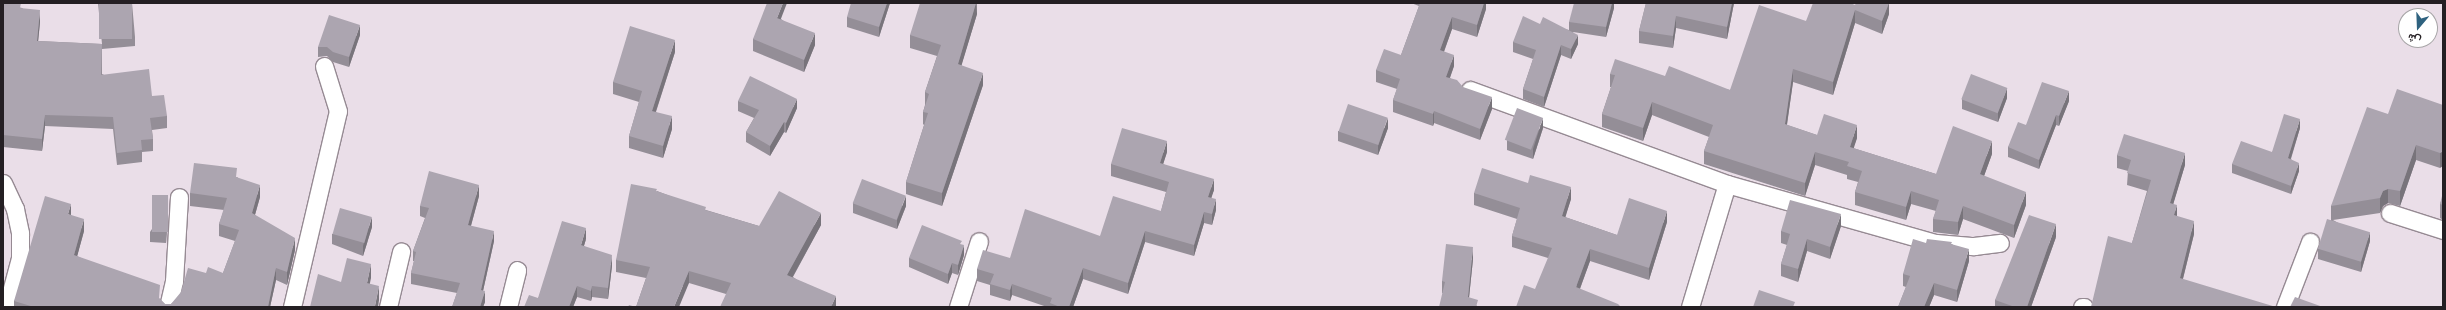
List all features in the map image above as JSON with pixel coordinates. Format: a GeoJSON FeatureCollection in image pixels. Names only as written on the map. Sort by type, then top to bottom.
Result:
{"type":"FeatureCollection","features":[{"type":"Feature","properties":{"kind":"street"},"geometry":{"type":"LineString","coordinates":[[292,307],[338,111],[324,66]]}},
{"type":"Feature","properties":{"kind":"street"},"geometry":{"type":"LineString","coordinates":[[1466,89],[1727,184],[1936,243],[1974,246],[2000,243]]}},
{"type":"Feature","properties":{"kind":"street"},"geometry":{"type":"LineString","coordinates":[[3,183],[15,209],[20,233],[20,258],[7,307]]}},
{"type":"Feature","properties":{"kind":"street"},"geometry":{"type":"LineString","coordinates":[[1690,307],[1727,184]]}},
{"type":"Feature","properties":{"kind":"street"},"geometry":{"type":"LineString","coordinates":[[168,307],[174,280],[179,197]]}},
{"type":"Feature","properties":{"kind":"street"},"geometry":{"type":"LineString","coordinates":[[2390,213],[2443,230]]}},
{"type":"Feature","properties":{"kind":"street"},"geometry":{"type":"LineString","coordinates":[[958,307],[979,241]]}},
{"type":"Feature","properties":{"kind":"street"},"geometry":{"type":"LineString","coordinates":[[2285,307],[2310,242]]}},
{"type":"Feature","properties":{"kind":"street"},"geometry":{"type":"LineString","coordinates":[[388,307],[401,252]]}},
{"type":"Feature","properties":{"kind":"street"},"geometry":{"type":"LineString","coordinates":[[508,307],[517,270]]}},
{"type":"Feature","properties":{"kind":"building"},"geometry":{"type":"Polygon","coordinates":[[[3,3],[21,3],[20,8],[40,10],[37,41],[102,44],[101,75],[149,69],[152,96],[164,95],[167,116],[150,118],[153,139],[141,140],[142,150],[117,153],[113,117],[45,115],[42,139],[3,135],[3,3]]]}},
{"type":"Feature","properties":{"kind":"building"},"geometry":{"type":"Polygon","coordinates":[[[99,3],[132,3],[132,39],[99,39],[99,3]]]}},
{"type":"Feature","properties":{"kind":"building"},"geometry":{"type":"Polygon","coordinates":[[[767,3],[783,3],[777,18],[815,33],[804,60],[753,39],[767,3]]]}},
{"type":"Feature","properties":{"kind":"building"},"geometry":{"type":"Polygon","coordinates":[[[851,3],[887,3],[879,27],[847,17],[851,3]]]}},
{"type":"Feature","properties":{"kind":"building"},"geometry":{"type":"Polygon","coordinates":[[[920,3],[976,3],[958,64],[983,73],[942,193],[906,182],[928,113],[923,112],[929,94],[925,92],[941,45],[910,35],[920,3]]]}},
{"type":"Feature","properties":{"kind":"building"},"geometry":{"type":"Polygon","coordinates":[[[1420,3],[1484,3],[1477,25],[1452,17],[1440,50],[1454,55],[1446,77],[1457,80],[1463,87],[1492,97],[1480,129],[1434,111],[1433,114],[1393,100],[1400,79],[1376,70],[1384,49],[1401,55],[1420,3]]]}},
{"type":"Feature","properties":{"kind":"building"},"geometry":{"type":"Polygon","coordinates":[[[1574,3],[1612,3],[1606,27],[1569,22],[1574,3]]]}},
{"type":"Feature","properties":{"kind":"building"},"geometry":{"type":"Polygon","coordinates":[[[1646,3],[1732,3],[1727,27],[1676,16],[1673,36],[1639,31],[1646,3]]]}},
{"type":"Feature","properties":{"kind":"building"},"geometry":{"type":"Polygon","coordinates":[[[1813,3],[1850,3],[1855,5],[1856,3],[1889,3],[1882,21],[1855,10],[1833,82],[1793,69],[1785,124],[1817,135],[1824,114],[1857,125],[1850,147],[1936,174],[1953,126],[1992,141],[1980,174],[2026,192],[2014,225],[1963,206],[1958,222],[1933,219],[1939,200],[1911,191],[1906,207],[1855,192],[1862,171],[1847,166],[1849,162],[1815,152],[1805,183],[1704,151],[1713,125],[1652,102],[1643,128],[1602,114],[1615,75],[1610,74],[1615,59],[1665,76],[1669,66],[1730,90],[1759,5],[1806,21],[1813,3]]]}},
{"type":"Feature","properties":{"kind":"building"},"geometry":{"type":"Polygon","coordinates":[[[329,15],[360,25],[349,57],[333,52],[327,47],[318,47],[329,15]]]}},
{"type":"Feature","properties":{"kind":"building"},"geometry":{"type":"Polygon","coordinates":[[[1523,16],[1540,24],[1543,17],[1578,35],[1571,49],[1561,45],[1544,97],[1523,89],[1536,50],[1513,42],[1523,16]]]}},
{"type":"Feature","properties":{"kind":"building"},"geometry":{"type":"Polygon","coordinates":[[[630,26],[675,40],[652,111],[672,116],[663,146],[629,136],[642,91],[613,82],[630,26]]]}},
{"type":"Feature","properties":{"kind":"building"},"geometry":{"type":"Polygon","coordinates":[[[1971,74],[2007,88],[1998,113],[1961,99],[1971,74]]]}},
{"type":"Feature","properties":{"kind":"building"},"geometry":{"type":"Polygon","coordinates":[[[750,76],[797,99],[786,123],[784,122],[770,146],[746,132],[759,110],[738,101],[750,76]]]}},
{"type":"Feature","properties":{"kind":"building"},"geometry":{"type":"Polygon","coordinates":[[[2042,82],[2069,91],[2059,116],[2056,115],[2039,160],[2008,147],[2018,122],[2026,125],[2042,82]]]}},
{"type":"Feature","properties":{"kind":"building"},"geometry":{"type":"Polygon","coordinates":[[[2397,89],[2443,105],[2443,151],[2440,153],[2416,145],[2400,191],[2388,189],[2383,191],[2380,198],[2331,206],[2367,107],[2388,114],[2397,89]]]}},
{"type":"Feature","properties":{"kind":"building"},"geometry":{"type":"Polygon","coordinates":[[[1348,104],[1388,118],[1378,145],[1339,131],[1348,104]]]}},
{"type":"Feature","properties":{"kind":"building"},"geometry":{"type":"Polygon","coordinates":[[[1517,108],[1543,118],[1531,150],[1505,140],[1517,108]]]}},
{"type":"Feature","properties":{"kind":"building"},"geometry":{"type":"Polygon","coordinates":[[[2284,114],[2300,119],[2288,158],[2299,163],[2291,186],[2232,164],[2241,141],[2272,152],[2284,114]]]}},
{"type":"Feature","properties":{"kind":"building"},"geometry":{"type":"Polygon","coordinates":[[[1122,128],[1167,141],[1160,163],[1214,179],[1208,197],[1216,199],[1212,214],[1204,212],[1194,245],[1145,231],[1128,283],[1083,268],[1069,307],[1060,307],[1050,303],[1052,298],[1012,284],[1010,290],[990,284],[994,274],[977,269],[983,250],[1010,258],[1025,209],[1100,236],[1113,196],[1161,211],[1169,182],[1111,164],[1122,128]]]}},
{"type":"Feature","properties":{"kind":"building"},"geometry":{"type":"Polygon","coordinates":[[[2124,134],[2185,153],[2170,203],[2177,205],[2174,215],[2194,221],[2180,278],[2276,307],[2091,307],[2108,236],[2132,243],[2151,180],[2127,173],[2131,160],[2117,155],[2124,134]]]}},
{"type":"Feature","properties":{"kind":"building"},"geometry":{"type":"Polygon","coordinates":[[[194,163],[237,168],[236,177],[260,185],[252,213],[295,238],[287,272],[276,268],[268,307],[34,307],[14,301],[45,196],[71,204],[68,214],[84,219],[74,255],[160,285],[159,298],[165,304],[171,304],[181,292],[188,268],[206,273],[208,267],[223,273],[239,230],[219,224],[227,198],[190,193],[194,163]]]}},
{"type":"Feature","properties":{"kind":"building"},"geometry":{"type":"Polygon","coordinates":[[[1482,168],[1528,183],[1530,175],[1571,187],[1562,216],[1617,235],[1629,198],[1667,211],[1649,268],[1590,249],[1576,287],[1618,304],[1621,307],[1516,307],[1524,285],[1535,289],[1552,248],[1512,236],[1520,208],[1474,193],[1482,168]]]}},
{"type":"Feature","properties":{"kind":"building"},"geometry":{"type":"Polygon","coordinates":[[[429,171],[479,185],[468,225],[494,231],[481,290],[485,291],[480,307],[452,307],[460,283],[411,273],[416,252],[413,251],[429,208],[420,206],[429,171]]]}},
{"type":"Feature","properties":{"kind":"building"},"geometry":{"type":"Polygon","coordinates":[[[862,179],[906,196],[897,220],[853,203],[862,179]]]}},
{"type":"Feature","properties":{"kind":"building"},"geometry":{"type":"Polygon","coordinates":[[[631,184],[657,189],[656,191],[706,207],[705,210],[759,226],[779,191],[821,213],[787,275],[836,296],[831,307],[720,307],[731,283],[689,271],[674,307],[636,307],[650,267],[616,260],[631,184]]]}},
{"type":"Feature","properties":{"kind":"building"},"geometry":{"type":"Polygon","coordinates":[[[152,195],[168,195],[168,232],[152,232],[152,195]]]}},
{"type":"Feature","properties":{"kind":"building"},"geometry":{"type":"Polygon","coordinates":[[[2443,196],[2443,205],[2440,204],[2443,196]]]}},
{"type":"Feature","properties":{"kind":"building"},"geometry":{"type":"Polygon","coordinates":[[[1790,200],[1841,214],[1830,247],[1807,239],[1798,269],[1781,264],[1790,234],[1781,231],[1790,200]]]}},
{"type":"Feature","properties":{"kind":"building"},"geometry":{"type":"Polygon","coordinates":[[[340,208],[372,217],[364,243],[333,234],[340,208]]]}},
{"type":"Feature","properties":{"kind":"building"},"geometry":{"type":"Polygon","coordinates":[[[2029,215],[2056,224],[2027,307],[2015,307],[1995,300],[2029,215]]]}},
{"type":"Feature","properties":{"kind":"building"},"geometry":{"type":"Polygon","coordinates":[[[2327,219],[2370,232],[2361,262],[2318,249],[2327,219]]]}},
{"type":"Feature","properties":{"kind":"building"},"geometry":{"type":"Polygon","coordinates":[[[562,221],[586,228],[581,245],[612,255],[608,288],[592,286],[591,291],[577,286],[569,307],[524,307],[529,295],[538,298],[562,221]]]}},
{"type":"Feature","properties":{"kind":"building"},"geometry":{"type":"Polygon","coordinates":[[[922,225],[962,241],[960,244],[964,245],[958,265],[952,263],[948,274],[909,258],[922,225]]]}},
{"type":"Feature","properties":{"kind":"building"},"geometry":{"type":"Polygon","coordinates":[[[1913,239],[1926,243],[1927,239],[1952,242],[1951,244],[1969,249],[1957,290],[1934,283],[1924,307],[1898,307],[1910,276],[1903,274],[1913,239]]]}},
{"type":"Feature","properties":{"kind":"building"},"geometry":{"type":"Polygon","coordinates":[[[1446,244],[1473,247],[1468,297],[1478,300],[1476,307],[1439,307],[1445,282],[1442,281],[1446,244]]]}},
{"type":"Feature","properties":{"kind":"building"},"geometry":{"type":"Polygon","coordinates":[[[347,258],[371,264],[367,283],[379,286],[375,306],[382,307],[310,307],[318,274],[341,282],[347,258]]]}},
{"type":"Feature","properties":{"kind":"building"},"geometry":{"type":"Polygon","coordinates":[[[1759,290],[1795,302],[1793,307],[1753,307],[1759,290]]]}},
{"type":"Feature","properties":{"kind":"building"},"geometry":{"type":"Polygon","coordinates":[[[2295,297],[2323,307],[2290,307],[2295,297]]]}}]}
